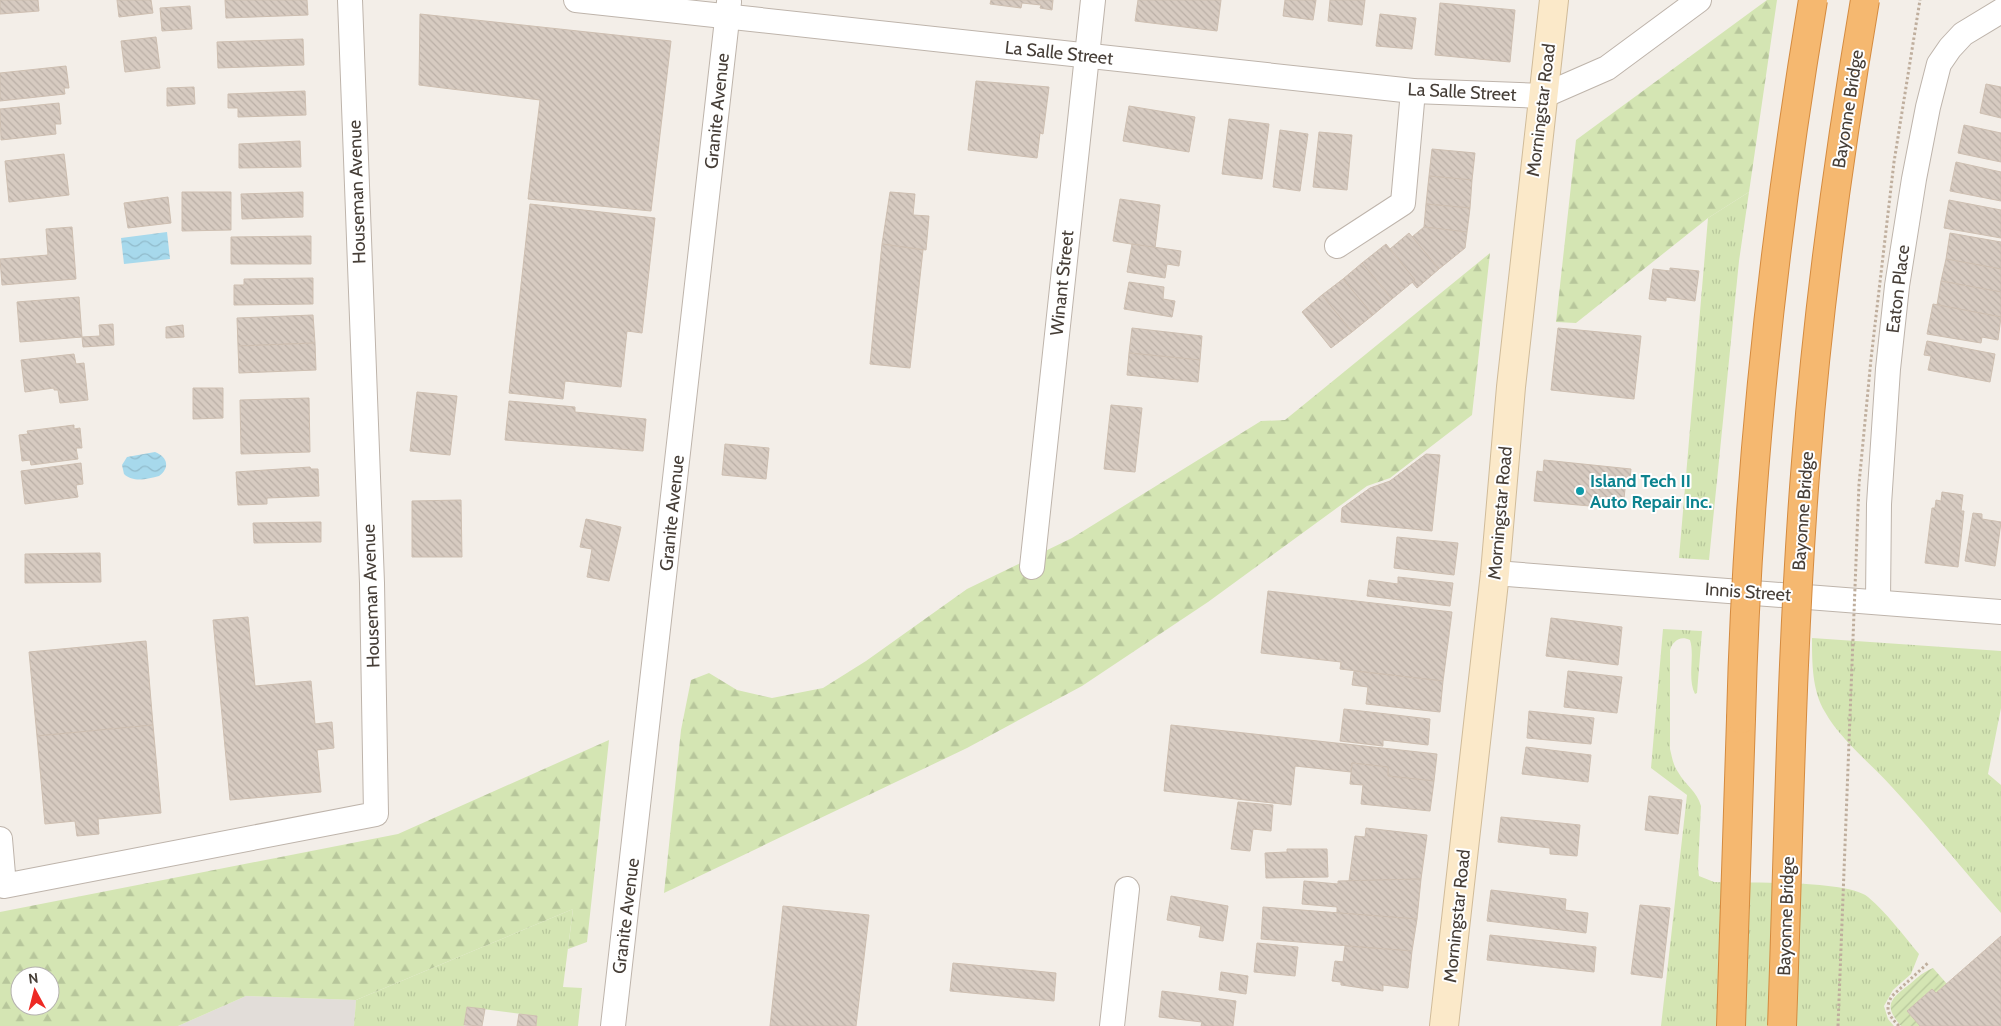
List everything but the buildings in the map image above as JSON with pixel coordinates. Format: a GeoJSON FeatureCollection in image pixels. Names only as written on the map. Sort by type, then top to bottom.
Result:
{"type":"FeatureCollection","features":[{"type":"Feature","properties":{"kind":"highway"},"geometry":{"type":"LineString","coordinates":[[1731,1026],[1742,664],[1756,426],[1782,200],[1812,0]]}},
{"type":"Feature","properties":{"kind":"highway","name":"Bayonne Bridge"},"geometry":{"type":"LineString","coordinates":[[1782,1026],[1798,576],[1806,462],[1830,233],[1845,120],[1865,0]]}},
{"type":"Feature","properties":{"kind":"street","name":"Houseman Avenue"},"geometry":{"type":"LineString","coordinates":[[0,839],[4,886],[376,814],[372,583],[350,0]]}},
{"type":"Feature","properties":{"kind":"street","name":"La Salle Street"},"geometry":{"type":"LineString","coordinates":[[576,0],[728,8],[1087,56],[1413,91],[1543,96]]}},
{"type":"Feature","properties":{"kind":"street","name":"Winant Street"},"geometry":{"type":"LineString","coordinates":[[1032,566],[1093,0]]}},
{"type":"Feature","properties":{"kind":"street","name":"Morningstar Road"},"geometry":{"type":"LineString","coordinates":[[1444,1026],[1495,573],[1511,387],[1554,0]]}},
{"type":"Feature","properties":{"kind":"street"},"geometry":{"type":"LineString","coordinates":[[1543,96],[1607,68],[1699,0]]}},
{"type":"Feature","properties":{"kind":"street","name":"Granite Avenue"},"geometry":{"type":"LineString","coordinates":[[613,1026],[728,8]]}},
{"type":"Feature","properties":{"kind":"street","name":"Eaton Place"},"geometry":{"type":"LineString","coordinates":[[1878,601],[1879,504],[1888,369],[1897,286],[1914,179],[1933,80],[1939,64],[1963,34],[2001,10]]}},
{"type":"Feature","properties":{"kind":"street"},"geometry":{"type":"LineString","coordinates":[[1337,246],[1402,203],[1413,91]]}},
{"type":"Feature","properties":{"kind":"street","name":"Innis Street"},"geometry":{"type":"LineString","coordinates":[[1495,573],[1878,601],[2001,612]]}},
{"type":"Feature","properties":{"kind":"street"},"geometry":{"type":"LineString","coordinates":[[1112,1026],[1127,889]]}},
{"type":"Feature","properties":{"kind":"path"},"geometry":{"type":"LineString","coordinates":[[1838,1026],[1859,484],[1872,349],[1894,162],[1920,0]]}},
{"type":"Feature","properties":{"kind":"path"},"geometry":{"type":"LineString","coordinates":[[1899,1026],[1890,1017],[1888,1002],[1898,990],[1905,986],[1928,963]]}},
{"type":"Feature","properties":{"kind":"shaded area"},"geometry":{"type":"Polygon","coordinates":[[[246,996],[356,1000],[354,1026],[178,1026],[246,996]]]}},
{"type":"Feature","properties":{"kind":"green space"},"geometry":{"type":"Polygon","coordinates":[[[1767,0],[1777,0],[1749,192],[1708,218],[1576,323],[1556,322],[1576,140],[1767,0]]]}},
{"type":"Feature","properties":{"kind":"green space"},"geometry":{"type":"Polygon","coordinates":[[[1749,192],[1739,261],[1709,560],[1679,558],[1708,218],[1749,192]]]}},
{"type":"Feature","properties":{"kind":"green space"},"geometry":{"type":"Polygon","coordinates":[[[1490,253],[1472,415],[1390,478],[1367,486],[1208,602],[1082,686],[967,748],[664,893],[681,730],[691,680],[709,673],[737,690],[772,698],[823,688],[866,661],[967,589],[1072,538],[1261,421],[1285,420],[1490,253]]]}},
{"type":"Feature","properties":{"kind":"green space"},"geometry":{"type":"Polygon","coordinates":[[[1663,629],[1702,631],[1697,693],[1695,694],[1691,675],[1692,653],[1690,640],[1683,638],[1677,640],[1670,650],[1670,749],[1676,769],[1697,796],[1701,806],[1699,876],[1714,882],[1818,885],[1857,892],[1868,897],[1888,917],[1919,954],[1911,974],[1893,990],[1884,1006],[1888,1019],[1894,1026],[1661,1026],[1687,795],[1651,768],[1663,629]]]}},
{"type":"Feature","properties":{"kind":"green space"},"geometry":{"type":"Polygon","coordinates":[[[1812,638],[2001,651],[2001,708],[1988,774],[2001,785],[2001,913],[1883,777],[1831,722],[1817,695],[1812,638]]]}},
{"type":"Feature","properties":{"kind":"green space"},"geometry":{"type":"Polygon","coordinates":[[[609,740],[587,942],[568,949],[573,909],[356,1000],[246,996],[178,1026],[0,1026],[0,912],[398,834],[609,740]]]}},
{"type":"Feature","properties":{"kind":"green space"},"geometry":{"type":"Polygon","coordinates":[[[573,909],[563,987],[582,988],[578,1026],[536,1026],[537,1016],[467,1007],[464,1026],[354,1026],[356,1000],[573,909]]]}},
{"type":"Feature","properties":{"kind":"green space"},"geometry":{"type":"Polygon","coordinates":[[[1933,968],[1947,984],[1936,993],[1932,989],[1907,1011],[1920,1026],[1901,1026],[1891,1009],[1892,1000],[1924,972],[1933,968]]]}},
{"type":"Feature","properties":{"kind":"water"},"geometry":{"type":"Polygon","coordinates":[[[167,232],[170,259],[124,264],[121,238],[167,232]]]}},
{"type":"Feature","properties":{"kind":"water"},"geometry":{"type":"Polygon","coordinates":[[[155,452],[163,457],[166,463],[165,470],[159,476],[132,479],[124,474],[122,465],[127,457],[155,452]]]}},
{"type":"Feature","properties":{"kind":"place","name":"Island Tech II Auto Repair Inc."},"geometry":{"type":"Point","coordinates":[1580,491]}}]}
